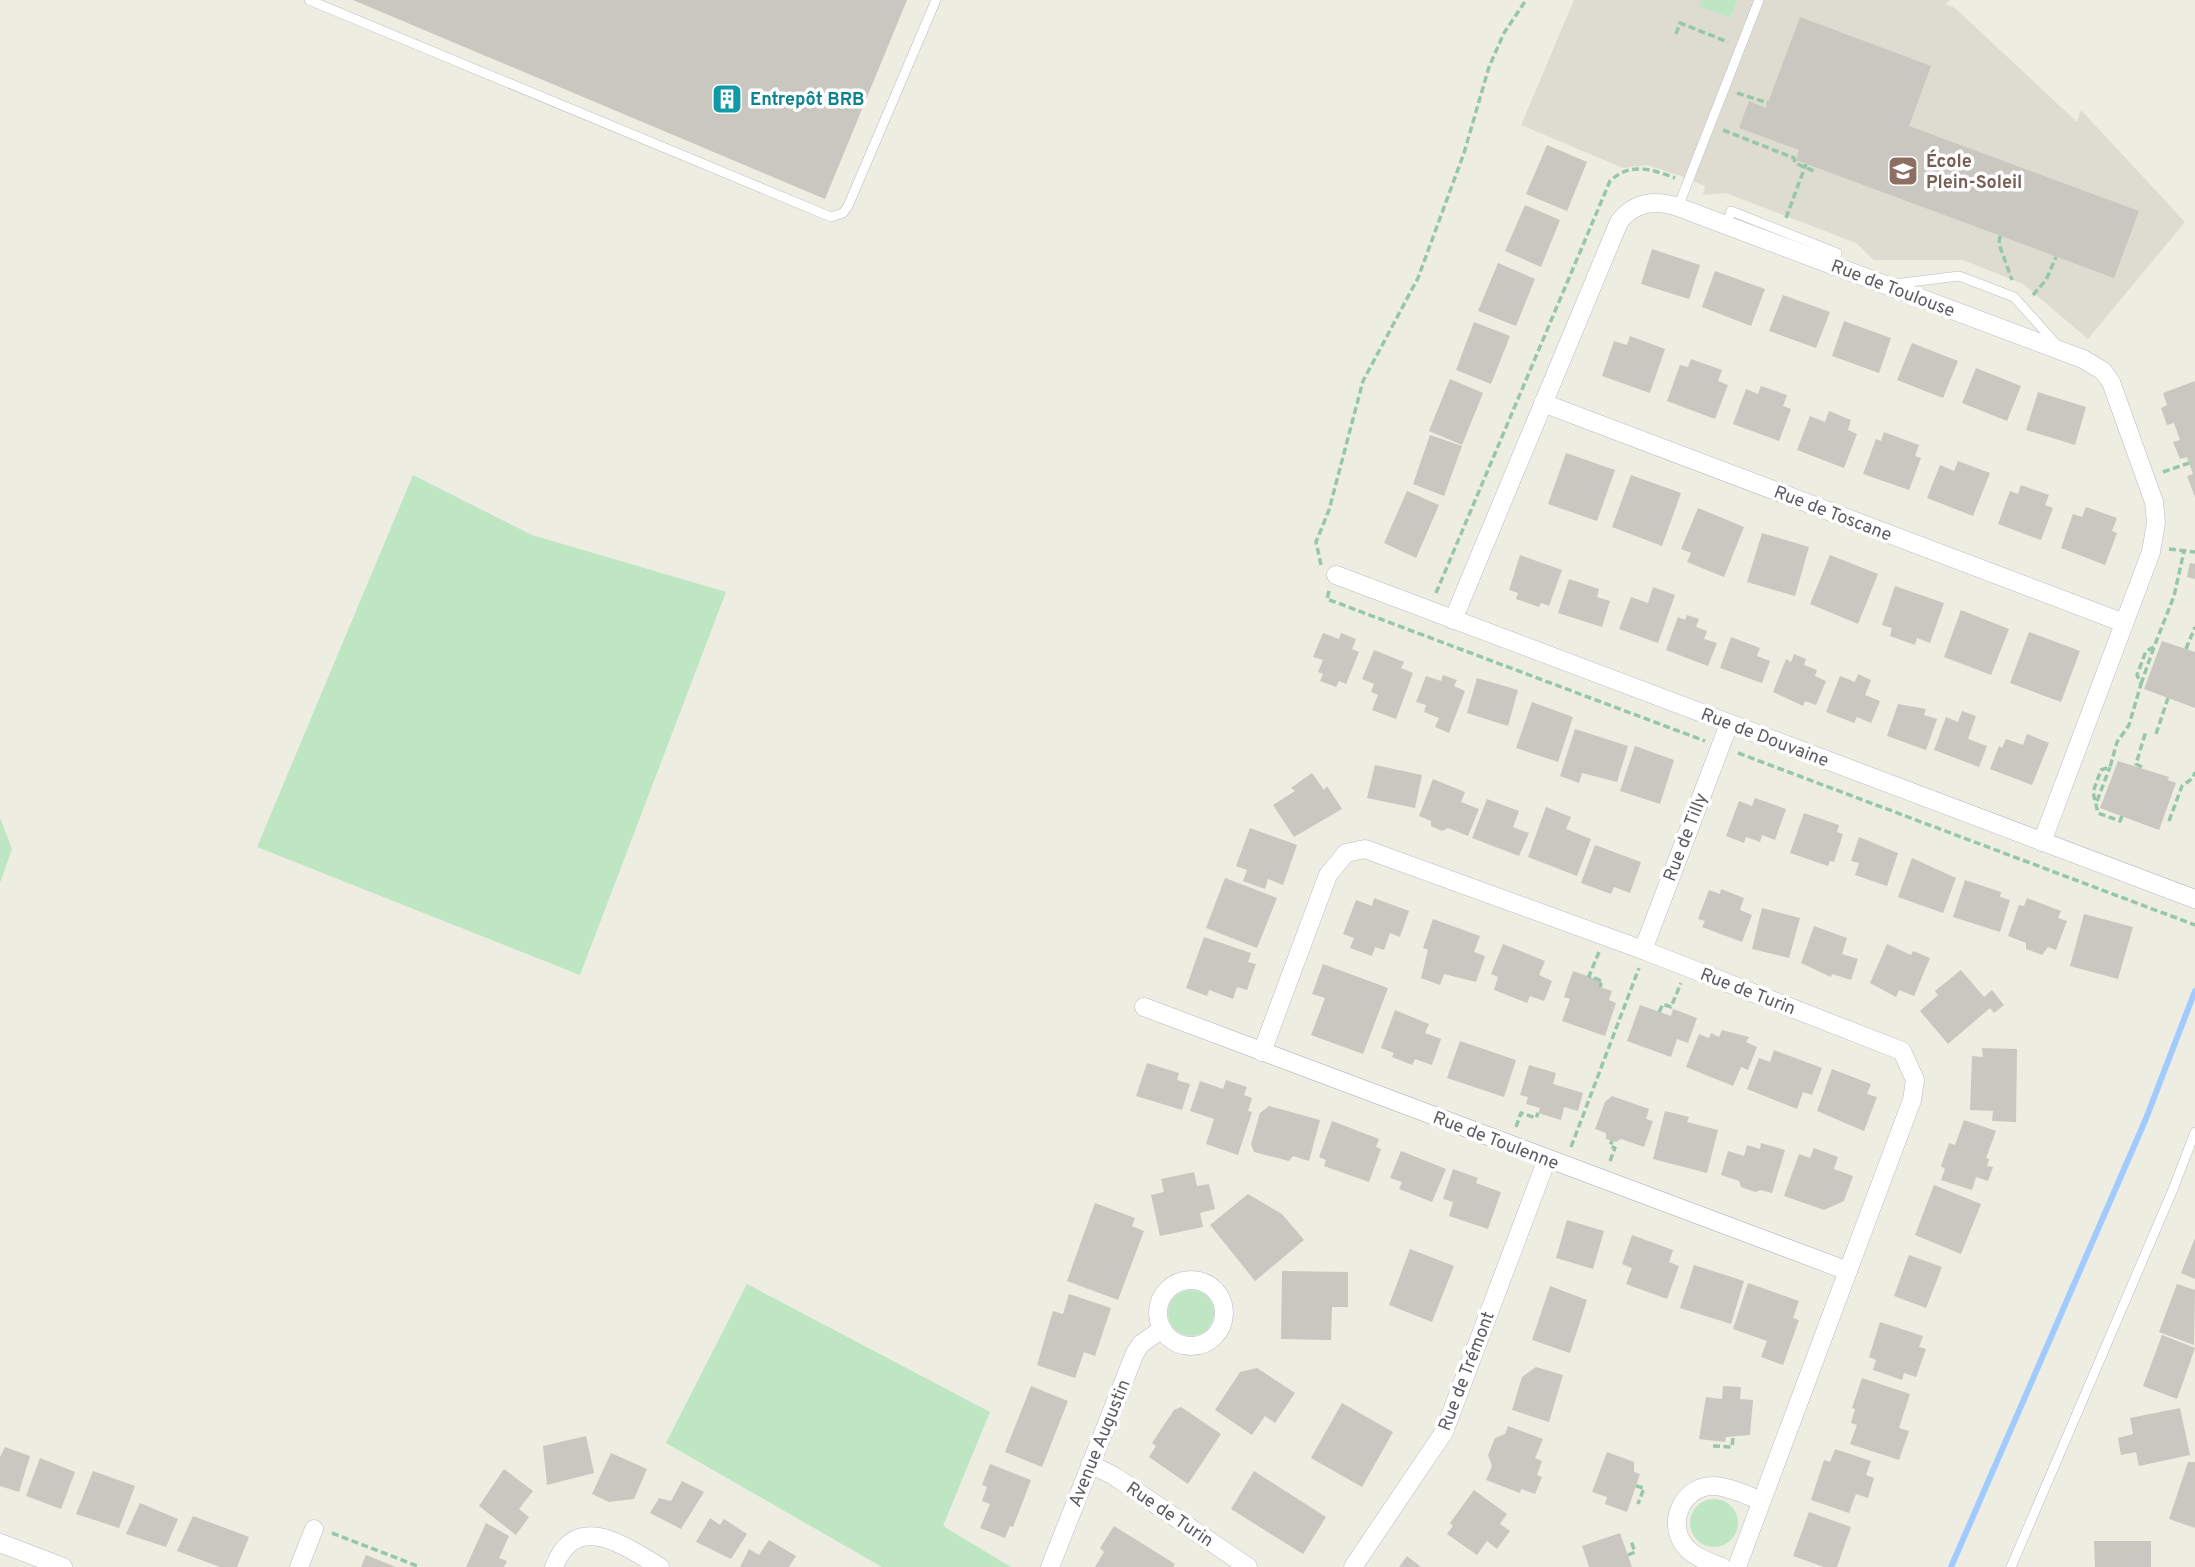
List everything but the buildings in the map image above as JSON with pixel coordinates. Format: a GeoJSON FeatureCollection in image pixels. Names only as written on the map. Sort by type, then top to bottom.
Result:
{"type":"FeatureCollection","features":[{"type":"Feature","properties":{"kind":"street","name":"Rue de Toulouse"},"geometry":{"type":"LineString","coordinates":[[1453,620],[1535,400],[1619,222],[1631,208],[1642,204],[1662,203],[1727,225],[2063,352],[2095,365],[2108,375],[2154,502],[2156,523],[2151,552],[2042,842]]}},
{"type":"Feature","properties":{"kind":"street","name":"Rue de Toscane"},"geometry":{"type":"LineString","coordinates":[[1535,400],[2124,623]]}},
{"type":"Feature","properties":{"kind":"street","name":"Rue de Douvaine"},"geometry":{"type":"LineString","coordinates":[[1333,582],[1453,620],[2195,899]]}},
{"type":"Feature","properties":{"kind":"street","name":"Rue de Tilly"},"geometry":{"type":"LineString","coordinates":[[1641,958],[1729,724]]}},
{"type":"Feature","properties":{"kind":"street","name":"Rue de Turin"},"geometry":{"type":"LineString","coordinates":[[1262,1052],[1328,875],[1338,860],[1355,850],[1374,850],[1605,936],[1641,958],[1687,968],[1894,1046],[1908,1059],[1915,1080],[1912,1100],[1737,1567]]}},
{"type":"Feature","properties":{"kind":"street","name":"Rue de Toulenne"},"geometry":{"type":"LineString","coordinates":[[1144,1007],[1848,1272]]}},
{"type":"Feature","properties":{"kind":"street","name":"Rue de Trémont"},"geometry":{"type":"LineString","coordinates":[[1353,1567],[1444,1432],[1547,1159]]}},
{"type":"Feature","properties":{"kind":"street","name":"Avenue Augustin"},"geometry":{"type":"LineString","coordinates":[[1050,1567],[1135,1353],[1141,1344],[1162,1329]]}},
{"type":"Feature","properties":{"kind":"street","name":"Rue de Turin"},"geometry":{"type":"LineString","coordinates":[[1090,1464],[1114,1476],[1248,1567]]}},
{"type":"Feature","properties":{"kind":"street"},"geometry":{"type":"LineString","coordinates":[[1722,1567],[1687,1548],[1677,1529],[1680,1507],[1693,1492],[1711,1486],[1723,1487],[1761,1501]]}},
{"type":"Feature","properties":{"kind":"street"},"geometry":{"type":"LineString","coordinates":[[299,1567],[323,1531]]}},
{"type":"Feature","properties":{"kind":"street"},"geometry":{"type":"LineString","coordinates":[[554,1567],[563,1550],[572,1542],[595,1535],[607,1536],[660,1567]]}},
{"type":"Feature","properties":{"kind":"street"},"geometry":{"type":"LineString","coordinates":[[0,1542],[44,1564],[63,1567]]}},
{"type":"Feature","properties":{"kind":"lane"},"geometry":{"type":"LineString","coordinates":[[309,0],[831,217],[843,213],[848,206],[936,0]]}},
{"type":"Feature","properties":{"kind":"lane"},"geometry":{"type":"LineString","coordinates":[[1678,207],[1759,0]]}},
{"type":"Feature","properties":{"kind":"lane"},"geometry":{"type":"LineString","coordinates":[[1885,285],[1959,276],[2014,297],[2063,352]]}},
{"type":"Feature","properties":{"kind":"lane"},"geometry":{"type":"LineString","coordinates":[[2011,1567],[2175,1187],[2195,1132]]}},
{"type":"Feature","properties":{"kind":"path"},"geometry":{"type":"LineString","coordinates":[[1333,582],[1316,555],[1316,542],[1329,510],[1363,381],[1418,278],[1464,153],[1489,67],[1504,33],[1526,0]]}},
{"type":"Feature","properties":{"kind":"path"},"geometry":{"type":"LineString","coordinates":[[1676,34],[1680,23],[1742,47]]}},
{"type":"Feature","properties":{"kind":"path"},"geometry":{"type":"LineString","coordinates":[[1737,93],[1768,103]]}},
{"type":"Feature","properties":{"kind":"path"},"geometry":{"type":"LineString","coordinates":[[1723,130],[1794,158],[1795,163],[1816,172]]}},
{"type":"Feature","properties":{"kind":"path"},"geometry":{"type":"LineString","coordinates":[[1785,220],[1805,166]]}},
{"type":"Feature","properties":{"kind":"path"},"geometry":{"type":"LineString","coordinates":[[1437,590],[1610,181],[1632,169],[1642,168],[1677,178]]}},
{"type":"Feature","properties":{"kind":"path"},"geometry":{"type":"LineString","coordinates":[[2000,236],[1999,244],[2013,283]]}},
{"type":"Feature","properties":{"kind":"path"},"geometry":{"type":"LineString","coordinates":[[2033,295],[2046,280],[2056,257]]}},
{"type":"Feature","properties":{"kind":"path"},"geometry":{"type":"LineString","coordinates":[[1519,394],[1535,400]]}},
{"type":"Feature","properties":{"kind":"path"},"geometry":{"type":"LineString","coordinates":[[2163,472],[2189,464]]}},
{"type":"Feature","properties":{"kind":"path"},"geometry":{"type":"LineString","coordinates":[[2169,549],[2195,552]]}},
{"type":"Feature","properties":{"kind":"path"},"geometry":{"type":"LineString","coordinates":[[2097,802],[2118,742],[2125,735],[2141,684],[2150,666],[2174,596],[2184,551]]}},
{"type":"Feature","properties":{"kind":"path","name":"Rue de Douvaine"},"geometry":{"type":"LineString","coordinates":[[1333,582],[1327,599],[1701,740]]}},
{"type":"Feature","properties":{"kind":"path"},"geometry":{"type":"LineString","coordinates":[[1419,634],[1423,626]]}},
{"type":"Feature","properties":{"kind":"path"},"geometry":{"type":"LineString","coordinates":[[2186,649],[2195,627]]}},
{"type":"Feature","properties":{"kind":"path"},"geometry":{"type":"LineString","coordinates":[[2141,684],[2137,675],[2146,651],[2154,648]]}},
{"type":"Feature","properties":{"kind":"path"},"geometry":{"type":"LineString","coordinates":[[2156,734],[2168,698]]}},
{"type":"Feature","properties":{"kind":"path"},"geometry":{"type":"LineString","coordinates":[[2142,768],[2136,764],[2146,731]]}},
{"type":"Feature","properties":{"kind":"path","name":"Rue de Douvaine"},"geometry":{"type":"LineString","coordinates":[[1738,753],[2195,925]]}},
{"type":"Feature","properties":{"kind":"path"},"geometry":{"type":"LineString","coordinates":[[2110,766],[2101,770],[2093,792],[2098,813],[2120,821],[2122,816]]}},
{"type":"Feature","properties":{"kind":"path"},"geometry":{"type":"LineString","coordinates":[[2169,821],[2182,786],[2193,778],[2195,772]]}},
{"type":"Feature","properties":{"kind":"path"},"geometry":{"type":"LineString","coordinates":[[2103,784],[2108,786]]}},
{"type":"Feature","properties":{"kind":"path"},"geometry":{"type":"LineString","coordinates":[[2167,807],[2174,809]]}},
{"type":"Feature","properties":{"kind":"path"},"geometry":{"type":"LineString","coordinates":[[1600,987],[1602,981],[1589,976],[1605,936]]}},
{"type":"Feature","properties":{"kind":"path"},"geometry":{"type":"LineString","coordinates":[[1569,1152],[1641,958]]}},
{"type":"Feature","properties":{"kind":"path"},"geometry":{"type":"LineString","coordinates":[[1660,1012],[1663,1004],[1671,1007],[1687,968]]}},
{"type":"Feature","properties":{"kind":"path"},"geometry":{"type":"LineString","coordinates":[[1510,1144],[1521,1113],[1536,1118],[1538,1113]]}},
{"type":"Feature","properties":{"kind":"path"},"geometry":{"type":"LineString","coordinates":[[1713,1446],[1732,1447],[1733,1438]]}},
{"type":"Feature","properties":{"kind":"path"},"geometry":{"type":"LineString","coordinates":[[1636,1486],[1644,1488],[1638,1504]]}},
{"type":"Feature","properties":{"kind":"path"},"geometry":{"type":"LineString","coordinates":[[323,1531],[419,1567]]}},
{"type":"Feature","properties":{"kind":"path"},"geometry":{"type":"LineString","coordinates":[[1628,1555],[1635,1552],[1631,1541]]}},
{"type":"Feature","properties":{"kind":"shaded area","name":"École Plein-Soleil"},"geometry":{"type":"Polygon","coordinates":[[[1574,0],[1950,0],[1946,4],[1955,8],[2077,122],[2081,110],[2185,222],[2088,339],[2023,284],[1963,260],[1874,260],[1856,243],[1726,193],[1703,195],[1705,186],[1678,175],[1647,165],[1623,168],[1521,125],[1574,0]]]}},
{"type":"Feature","properties":{"kind":"green space"},"geometry":{"type":"Polygon","coordinates":[[[1701,0],[1737,0],[1730,18],[1699,6],[1701,0]]]}},
{"type":"Feature","properties":{"kind":"green space"},"geometry":{"type":"Polygon","coordinates":[[[413,475],[532,535],[726,592],[580,975],[257,847],[413,475]]]}},
{"type":"Feature","properties":{"kind":"green space"},"geometry":{"type":"Polygon","coordinates":[[[0,818],[12,849],[0,883],[0,818]]]}},
{"type":"Feature","properties":{"kind":"green space"},"geometry":{"type":"Polygon","coordinates":[[[747,1284],[990,1412],[943,1526],[1011,1567],[882,1567],[666,1443],[747,1284]]]}},
{"type":"Feature","properties":{"kind":"green space"},"geometry":{"type":"Polygon","coordinates":[[[1191,1290],[1207,1297],[1214,1313],[1207,1329],[1191,1336],[1175,1329],[1168,1313],[1175,1297],[1191,1290]]]}},
{"type":"Feature","properties":{"kind":"green space"},"geometry":{"type":"Polygon","coordinates":[[[1714,1499],[1731,1506],[1738,1523],[1731,1540],[1714,1547],[1697,1540],[1690,1523],[1697,1506],[1714,1499]]]}},
{"type":"Feature","properties":{"kind":"waterway"},"geometry":{"type":"LineString","coordinates":[[1951,1567],[2145,1121],[2195,991]]}},
{"type":"Feature","properties":{"kind":"place","name":"Entrepôt BRB"},"geometry":{"type":"Point","coordinates":[727,99]}},
{"type":"Feature","properties":{"kind":"place","name":"École Plein-Soleil"},"geometry":{"type":"Point","coordinates":[1903,171]}}]}
